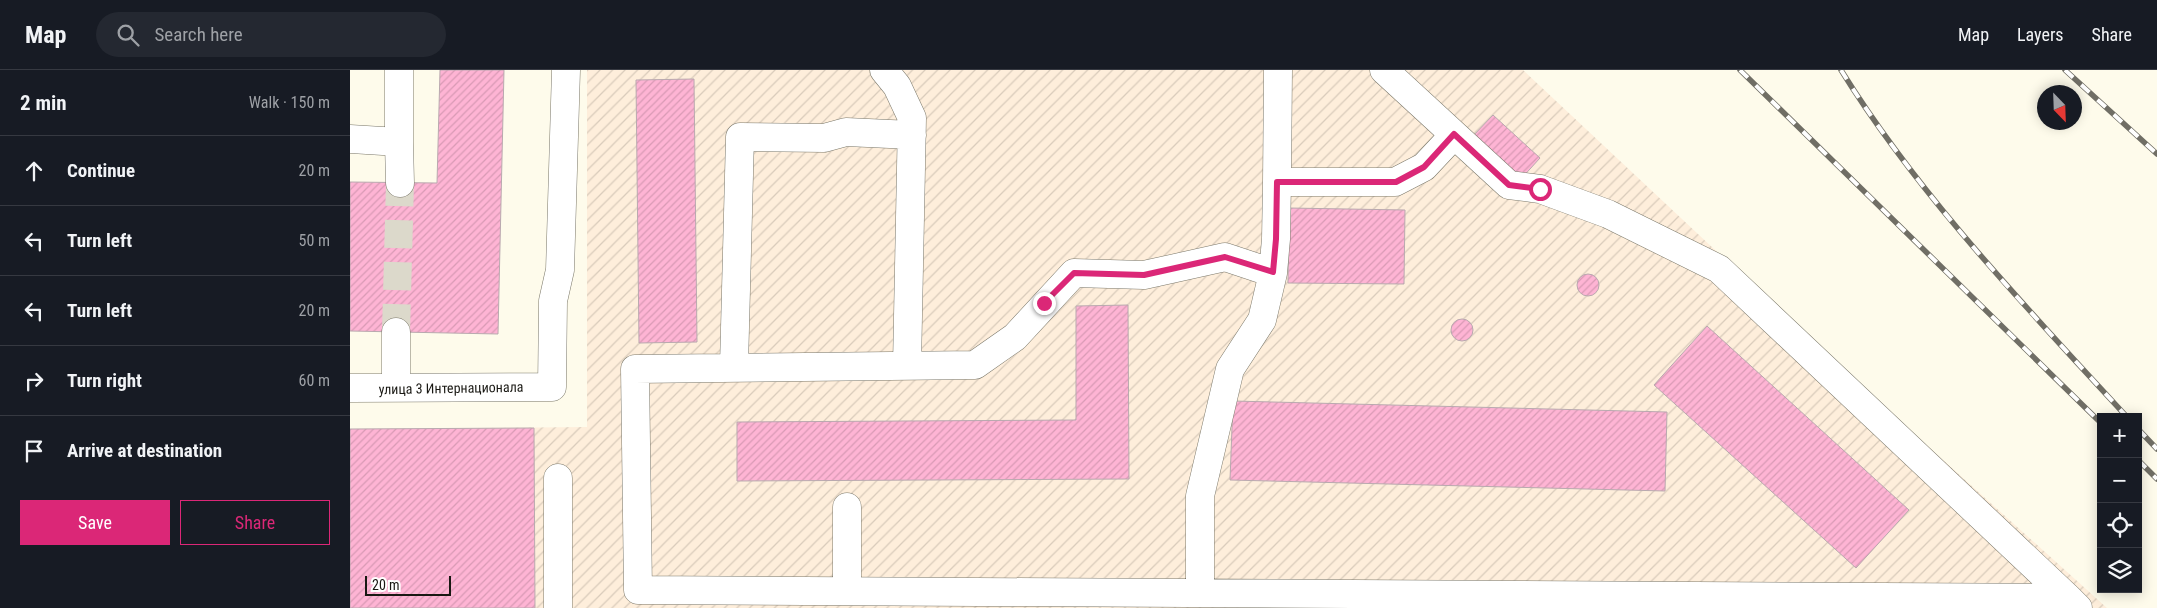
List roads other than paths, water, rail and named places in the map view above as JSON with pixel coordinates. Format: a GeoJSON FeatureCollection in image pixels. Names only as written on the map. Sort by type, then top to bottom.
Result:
{"type":"FeatureCollection","features":[{"type":"Feature","properties":{"kind":"street"},"geometry":{"type":"LineString","coordinates":[[399,70],[400,183]]}},
{"type":"Feature","properties":{"kind":"street","name":"улица 3 Интернационала"},"geometry":{"type":"LineString","coordinates":[[350,388],[552,387],[553,301],[560,270],[566,70]]}},
{"type":"Feature","properties":{"kind":"street"},"geometry":{"type":"LineString","coordinates":[[884,70],[897,86],[912,118],[907,366]]}},
{"type":"Feature","properties":{"kind":"street"},"geometry":{"type":"LineString","coordinates":[[1200,593],[1200,496],[1230,369],[1262,320],[1273,272],[1276,239],[1278,70]]}},
{"type":"Feature","properties":{"kind":"street"},"geometry":{"type":"LineString","coordinates":[[1384,70],[1509,185],[1540,189],[1608,214],[1719,269],[2073,603]]}},
{"type":"Feature","properties":{"kind":"street"},"geometry":{"type":"LineString","coordinates":[[734,366],[740,137],[824,138],[846,132],[912,135]]}},
{"type":"Feature","properties":{"kind":"street"},"geometry":{"type":"LineString","coordinates":[[1277,182],[1396,182],[1424,167],[1454,134]]}},
{"type":"Feature","properties":{"kind":"street"},"geometry":{"type":"LineString","coordinates":[[350,139],[399,142]]}},
{"type":"Feature","properties":{"kind":"street"},"geometry":{"type":"LineString","coordinates":[[1273,272],[1225,257],[1144,275],[1074,273],[1015,337],[975,365],[734,366],[636,369],[638,599],[847,591],[926,600],[1200,593],[1668,602],[2073,603]]}},
{"type":"Feature","properties":{"kind":"street"},"geometry":{"type":"LineString","coordinates":[[396,332],[396,388]]}},
{"type":"Feature","properties":{"kind":"street"},"geometry":{"type":"LineString","coordinates":[[558,478],[558,608]]}},
{"type":"Feature","properties":{"kind":"street"},"geometry":{"type":"LineString","coordinates":[[847,507],[847,591]]}},
{"type":"Feature","properties":{"kind":"tunnel"},"geometry":{"type":"LineString","coordinates":[[396,332],[400,183]]}},
{"type":"Feature","properties":{"kind":"railway"},"geometry":{"type":"LineString","coordinates":[[1740,70],[2097,419]]}},
{"type":"Feature","properties":{"kind":"railway"},"geometry":{"type":"LineString","coordinates":[[1841,70],[1872,117],[1939,206],[2013,293],[2123,413]]}},
{"type":"Feature","properties":{"kind":"railway"},"geometry":{"type":"LineString","coordinates":[[2065,70],[2157,154]]}},
{"type":"Feature","properties":{"kind":"railway"},"geometry":{"type":"LineString","coordinates":[[2142,433],[2157,449]]}},
{"type":"Feature","properties":{"kind":"railway"},"geometry":{"type":"LineString","coordinates":[[2142,464],[2157,479]]}}]}
